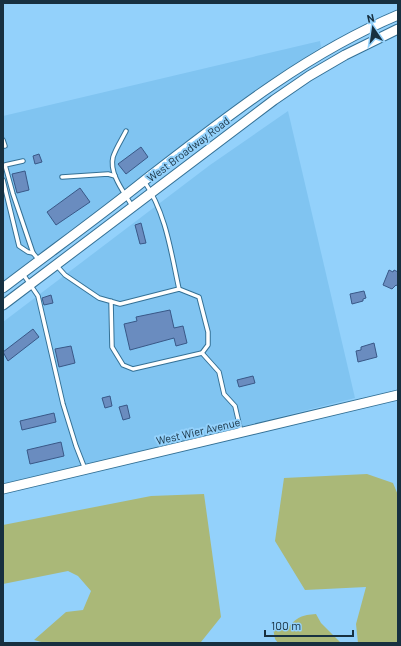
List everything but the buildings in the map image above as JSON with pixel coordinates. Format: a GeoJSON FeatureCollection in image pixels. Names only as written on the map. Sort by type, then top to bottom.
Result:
{"type":"FeatureCollection","features":[{"type":"Feature","properties":{"kind":"main road","name":"West Broadway Road"},"geometry":{"type":"LineString","coordinates":[[3,288],[180,153],[267,89],[336,46],[398,15]]}},
{"type":"Feature","properties":{"kind":"main road","name":"West Broadway Road"},"geometry":{"type":"LineString","coordinates":[[3,305],[274,100],[309,76],[344,55],[398,30]]}},
{"type":"Feature","properties":{"kind":"main road"},"geometry":{"type":"LineString","coordinates":[[267,89],[274,100]]}},
{"type":"Feature","properties":{"kind":"main road","name":"West Wier Avenue"},"geometry":{"type":"LineString","coordinates":[[3,489],[398,395]]}},
{"type":"Feature","properties":{"kind":"lane"},"geometry":{"type":"LineString","coordinates":[[126,131],[113,157],[112,167],[115,176],[132,206]]}},
{"type":"Feature","properties":{"kind":"lane"},"geometry":{"type":"LineString","coordinates":[[3,140],[5,146],[3,146]]}},
{"type":"Feature","properties":{"kind":"lane"},"geometry":{"type":"LineString","coordinates":[[23,161],[5,165],[33,253],[40,260]]}},
{"type":"Feature","properties":{"kind":"lane"},"geometry":{"type":"LineString","coordinates":[[62,177],[108,174],[115,176]]}},
{"type":"Feature","properties":{"kind":"lane"},"geometry":{"type":"LineString","coordinates":[[3,180],[19,246],[28,252],[33,253]]}},
{"type":"Feature","properties":{"kind":"lane"},"geometry":{"type":"LineString","coordinates":[[144,181],[152,192],[162,215],[179,289]]}},
{"type":"Feature","properties":{"kind":"lane"},"geometry":{"type":"LineString","coordinates":[[56,265],[65,275],[99,298],[111,301],[120,304],[179,289],[199,297],[208,332],[208,345],[202,354],[133,368],[123,365],[112,347],[111,301]]}},
{"type":"Feature","properties":{"kind":"lane"},"geometry":{"type":"LineString","coordinates":[[23,273],[38,296],[63,404],[85,470]]}},
{"type":"Feature","properties":{"kind":"lane"},"geometry":{"type":"LineString","coordinates":[[202,354],[219,372],[224,394],[235,406],[241,433]]}},
{"type":"Feature","properties":{"kind":"shaded area"},"geometry":{"type":"Polygon","coordinates":[[[320,41],[321,47],[262,86],[3,281],[3,116],[320,41]]]}},
{"type":"Feature","properties":{"kind":"shaded area"},"geometry":{"type":"Polygon","coordinates":[[[288,111],[355,398],[141,452],[3,484],[3,322],[210,165],[288,111]]]}},
{"type":"Feature","properties":{"kind":"shaded area"},"geometry":{"type":"Polygon","coordinates":[[[367,474],[393,483],[398,495],[398,643],[358,643],[356,624],[366,587],[305,590],[275,541],[284,478],[367,474]]]}},
{"type":"Feature","properties":{"kind":"shaded area"},"geometry":{"type":"Polygon","coordinates":[[[204,494],[221,617],[201,642],[45,643],[34,640],[66,612],[83,610],[91,591],[78,576],[68,571],[3,584],[3,525],[151,496],[204,494]]]}},
{"type":"Feature","properties":{"kind":"shaded area"},"geometry":{"type":"Polygon","coordinates":[[[316,614],[321,623],[341,643],[278,643],[275,639],[273,628],[277,626],[288,628],[300,617],[316,614]]]}}]}
